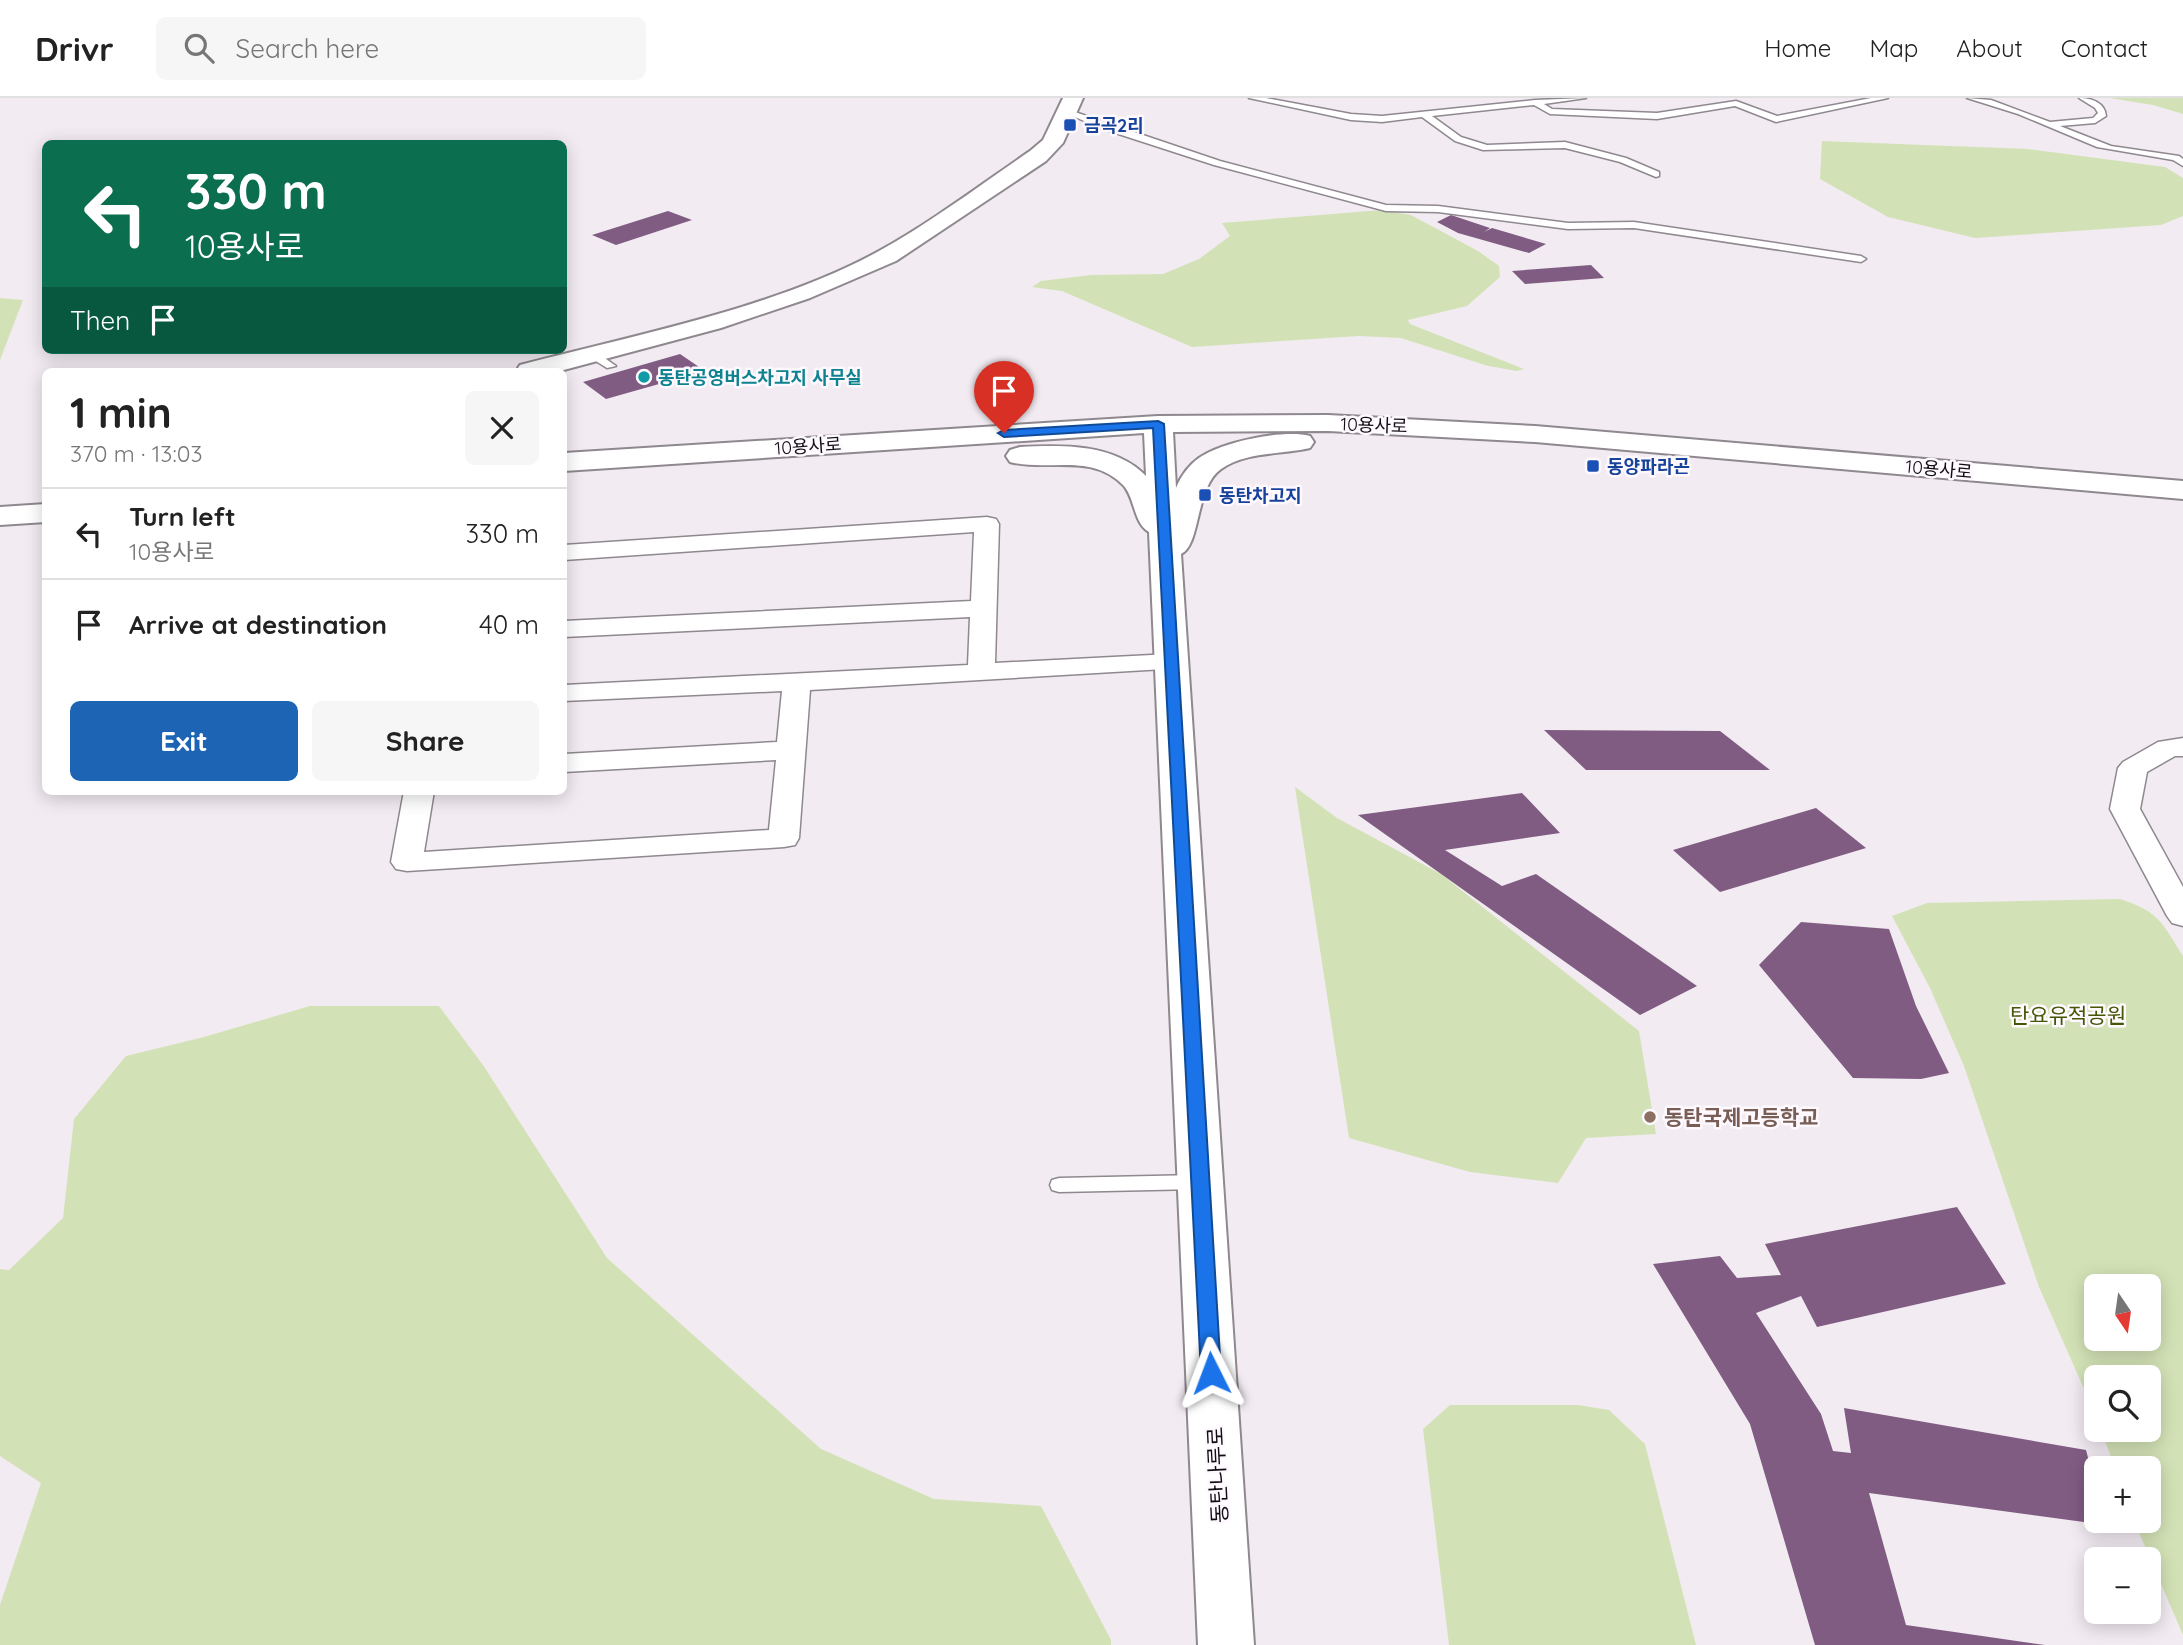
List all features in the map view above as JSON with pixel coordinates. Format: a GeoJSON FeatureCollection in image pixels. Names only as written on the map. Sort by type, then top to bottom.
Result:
{"type":"FeatureCollection","features":[{"type":"Feature","properties":{"kind":"street"},"geometry":{"type":"LineString","coordinates":[[549,368],[602,360],[815,288],[888,256],[1038,156],[1052,143],[1072,102]]}},
{"type":"Feature","properties":{"kind":"street","name":"10용사로"},"geometry":{"type":"LineString","coordinates":[[567,462],[1328,423],[1440,428],[2183,490]]}},
{"type":"Feature","properties":{"kind":"street","name":"10용사로"},"geometry":{"type":"LineString","coordinates":[[567,479],[804,464],[1158,432],[1399,440],[2183,504]]}},
{"type":"Feature","properties":{"kind":"street","name":"동탄나루로"},"geometry":{"type":"LineString","coordinates":[[1158,432],[1226,1645]]}},
{"type":"Feature","properties":{"kind":"street"},"geometry":{"type":"LineString","coordinates":[[1166,568],[1193,481],[1201,470],[1224,457],[1243,451],[1337,439]]}},
{"type":"Feature","properties":{"kind":"street"},"geometry":{"type":"LineString","coordinates":[[804,464],[875,465],[1024,455],[1067,455],[1096,460],[1130,474],[1140,486],[1163,546],[1166,568]]}},
{"type":"Feature","properties":{"kind":"street"},"geometry":{"type":"LineString","coordinates":[[0,499],[42,496]]}},
{"type":"Feature","properties":{"kind":"street"},"geometry":{"type":"LineString","coordinates":[[0,516],[42,513]]}},
{"type":"Feature","properties":{"kind":"street"},"geometry":{"type":"LineString","coordinates":[[567,552],[987,524],[981,671]]}},
{"type":"Feature","properties":{"kind":"street"},"geometry":{"type":"LineString","coordinates":[[567,629],[984,608]]}},
{"type":"Feature","properties":{"kind":"street"},"geometry":{"type":"LineString","coordinates":[[567,692],[1171,662]]}},
{"type":"Feature","properties":{"kind":"street"},"geometry":{"type":"LineString","coordinates":[[418,795],[407,862],[785,838],[797,682]]}},
{"type":"Feature","properties":{"kind":"street"},"geometry":{"type":"LineString","coordinates":[[2179,900],[2125,809],[2133,768],[2168,748],[2183,747]]}},
{"type":"Feature","properties":{"kind":"street"},"geometry":{"type":"LineString","coordinates":[[567,763],[792,750]]}},
{"type":"Feature","properties":{"kind":"lane"},"geometry":{"type":"LineString","coordinates":[[1253,98],[1351,117],[1382,119],[1582,98]]}},
{"type":"Feature","properties":{"kind":"lane"},"geometry":{"type":"LineString","coordinates":[[1535,102],[1550,111],[1657,116],[1736,103],[1776,119],[1884,98]]}},
{"type":"Feature","properties":{"kind":"lane"},"geometry":{"type":"LineString","coordinates":[[1971,98],[2050,124],[2104,146],[2176,158],[2183,163]]}},
{"type":"Feature","properties":{"kind":"lane"},"geometry":{"type":"LineString","coordinates":[[2050,124],[2095,120],[2103,114],[2098,106],[2083,98]]}},
{"type":"Feature","properties":{"kind":"lane"},"geometry":{"type":"LineString","coordinates":[[1072,102],[1103,126],[1217,163],[1386,208],[1438,209],[1568,226],[1634,225],[1861,259]]}},
{"type":"Feature","properties":{"kind":"lane"},"geometry":{"type":"LineString","coordinates":[[1598,102],[1612,114]]}},
{"type":"Feature","properties":{"kind":"lane"},"geometry":{"type":"LineString","coordinates":[[1425,115],[1458,139],[1486,148],[1565,145],[1623,160],[1656,174]]}},
{"type":"Feature","properties":{"kind":"lane"},"geometry":{"type":"LineString","coordinates":[[1059,1185],[1200,1182]]}},
{"type":"Feature","properties":{"kind":"green space"},"geometry":{"type":"Polygon","coordinates":[[[2109,98],[2183,98],[2183,114],[2153,105],[2109,98]]]}},
{"type":"Feature","properties":{"kind":"green space"},"geometry":{"type":"Polygon","coordinates":[[[1822,141],[2028,149],[2165,167],[2183,178],[2183,216],[2161,225],[1975,238],[1888,217],[1820,179],[1822,141]]]}},
{"type":"Feature","properties":{"kind":"green space"},"geometry":{"type":"Polygon","coordinates":[[[1382,210],[1411,215],[1478,251],[1499,266],[1500,277],[1467,306],[1408,320],[1410,324],[1524,369],[1517,371],[1488,366],[1401,338],[1359,336],[1192,347],[1062,291],[1032,287],[1041,281],[1091,275],[1163,274],[1199,259],[1230,236],[1222,223],[1382,210]]]}},
{"type":"Feature","properties":{"kind":"green space"},"geometry":{"type":"Polygon","coordinates":[[[0,298],[23,300],[0,360],[0,298]]]}},
{"type":"Feature","properties":{"kind":"green space"},"geometry":{"type":"Polygon","coordinates":[[[1295,787],[1337,818],[1441,874],[1639,1031],[1656,1134],[1586,1138],[1558,1183],[1470,1172],[1349,1138],[1295,787]]]}},
{"type":"Feature","properties":{"kind":"green space","name":"탄요유적공원"},"geometry":{"type":"Polygon","coordinates":[[[2120,899],[2144,909],[2159,920],[2183,956],[2183,1635],[2161,1584],[2161,1547],[2145,1547],[2139,1533],[2161,1533],[2161,1456],[2111,1456],[2105,1442],[2161,1442],[2161,1365],[2084,1365],[2084,1389],[2039,1287],[1964,1066],[1930,988],[1892,916],[1927,903],[2120,899]]]}},
{"type":"Feature","properties":{"kind":"green space"},"geometry":{"type":"Polygon","coordinates":[[[310,1006],[439,1006],[483,1065],[607,1258],[821,1449],[934,1499],[1041,1506],[1111,1640],[1111,1645],[0,1645],[0,1605],[41,1483],[0,1456],[0,1269],[9,1270],[63,1218],[74,1119],[126,1056],[204,1037],[310,1006]]]}},
{"type":"Feature","properties":{"kind":"green space"},"geometry":{"type":"Polygon","coordinates":[[[1450,1405],[1578,1405],[1609,1410],[1645,1444],[1696,1645],[1449,1645],[1423,1429],[1450,1405]]]}},
{"type":"Feature","properties":{"kind":"building"},"geometry":{"type":"Polygon","coordinates":[[[668,211],[692,220],[616,245],[592,235],[668,211]]]}},
{"type":"Feature","properties":{"kind":"building"},"geometry":{"type":"Polygon","coordinates":[[[1451,215],[1490,228],[1484,232],[1492,228],[1546,244],[1529,253],[1458,233],[1437,222],[1451,215]]]}},
{"type":"Feature","properties":{"kind":"building"},"geometry":{"type":"Polygon","coordinates":[[[1591,265],[1604,278],[1525,284],[1512,271],[1591,265]]]}},
{"type":"Feature","properties":{"kind":"building","name":"동탄공영버스차고지 사무실"},"geometry":{"type":"Polygon","coordinates":[[[680,354],[705,371],[606,399],[583,382],[680,354]]]}},
{"type":"Feature","properties":{"kind":"building"},"geometry":{"type":"Polygon","coordinates":[[[1544,730],[1720,731],[1770,770],[1586,770],[1544,730]]]}},
{"type":"Feature","properties":{"kind":"building"},"geometry":{"type":"Polygon","coordinates":[[[1522,793],[1560,833],[1445,850],[1502,886],[1536,874],[1697,986],[1640,1015],[1358,815],[1522,793]]]}},
{"type":"Feature","properties":{"kind":"building"},"geometry":{"type":"Polygon","coordinates":[[[1816,808],[1866,848],[1720,892],[1673,850],[1816,808]]]}},
{"type":"Feature","properties":{"kind":"building"},"geometry":{"type":"Polygon","coordinates":[[[1801,922],[1889,929],[1916,1006],[1949,1073],[1921,1079],[1853,1078],[1759,965],[1801,922]]]}},
{"type":"Feature","properties":{"kind":"building"},"geometry":{"type":"Polygon","coordinates":[[[1957,1207],[2006,1284],[1817,1327],[1801,1296],[1756,1313],[1821,1414],[1833,1451],[1851,1453],[1844,1408],[2086,1450],[2084,1522],[1869,1493],[1906,1625],[2045,1645],[1815,1645],[1750,1424],[1653,1264],[1720,1256],[1737,1278],[1781,1275],[1765,1244],[1957,1207]]]}},
{"type":"Feature","properties":{"kind":"place","name":"금곡2리"},"geometry":{"type":"Point","coordinates":[1070,125]}},
{"type":"Feature","properties":{"kind":"place","name":"동탄공영버스차고지 사무실"},"geometry":{"type":"Point","coordinates":[644,377]}},
{"type":"Feature","properties":{"kind":"place","name":"동양파라곤"},"geometry":{"type":"Point","coordinates":[1593,466]}},
{"type":"Feature","properties":{"kind":"place","name":"동탄차고지"},"geometry":{"type":"Point","coordinates":[1205,495]}},
{"type":"Feature","properties":{"kind":"place","name":"동탄국제고등학교"},"geometry":{"type":"Point","coordinates":[1650,1117]}},
{"type":"Feature","properties":{"kind":"route"},"geometry":{"type":"LineString","coordinates":[[1004,433],[1158,424],[1211,1373]]}}]}
